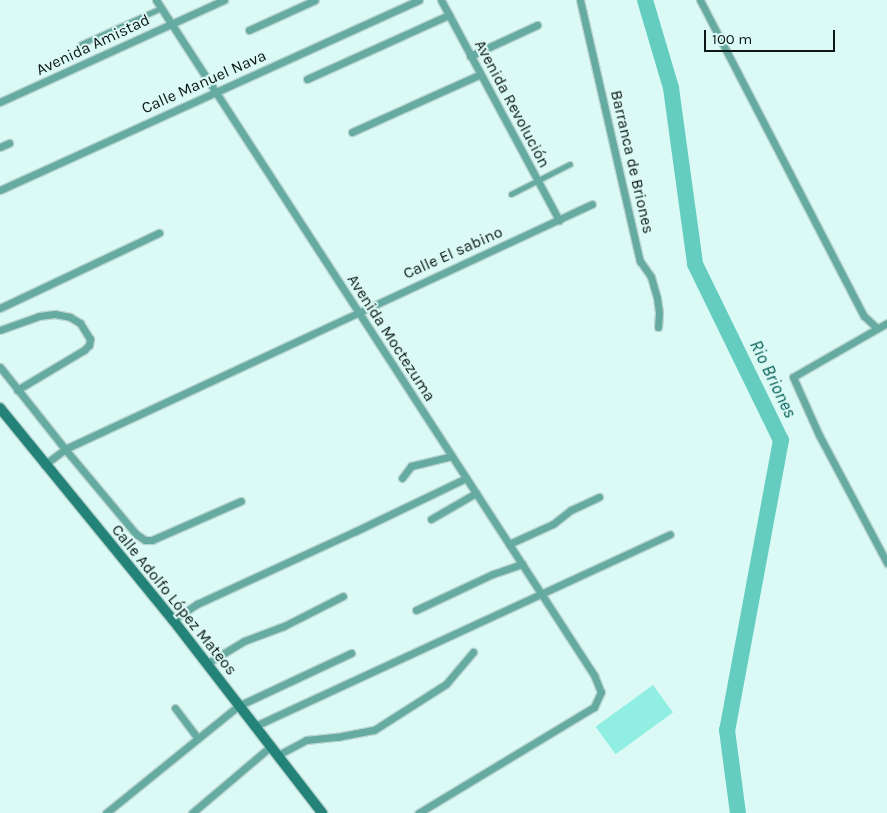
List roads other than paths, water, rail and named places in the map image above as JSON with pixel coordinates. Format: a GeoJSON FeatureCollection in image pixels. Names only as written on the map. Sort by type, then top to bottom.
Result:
{"type":"FeatureCollection","features":[{"type":"Feature","properties":{"kind":"main road","name":"Calle Adolfo López Mateos"},"geometry":{"type":"LineString","coordinates":[[0,408],[173,620],[322,813]]}},
{"type":"Feature","properties":{"kind":"street","name":"Avenida Moctezuma"},"geometry":{"type":"LineString","coordinates":[[156,0],[594,675],[600,692],[594,707],[418,813]]}},
{"type":"Feature","properties":{"kind":"street","name":"Avenida Amistad"},"geometry":{"type":"LineString","coordinates":[[0,102],[224,0]]}},
{"type":"Feature","properties":{"kind":"street"},"geometry":{"type":"LineString","coordinates":[[249,30],[315,0]]}},
{"type":"Feature","properties":{"kind":"street","name":"Calle Manuel Nava"},"geometry":{"type":"LineString","coordinates":[[0,190],[419,0]]}},
{"type":"Feature","properties":{"kind":"street","name":"Avenida Revolución"},"geometry":{"type":"LineString","coordinates":[[441,0],[479,75],[559,220]]}},
{"type":"Feature","properties":{"kind":"street","name":"Barranca de Briones"},"geometry":{"type":"LineString","coordinates":[[580,0],[640,262],[651,277],[657,298],[659,312],[658,327]]}},
{"type":"Feature","properties":{"kind":"street"},"geometry":{"type":"LineString","coordinates":[[700,0],[864,316],[877,328]]}},
{"type":"Feature","properties":{"kind":"street"},"geometry":{"type":"LineString","coordinates":[[81,44],[161,8]]}},
{"type":"Feature","properties":{"kind":"street"},"geometry":{"type":"LineString","coordinates":[[308,79],[449,15]]}},
{"type":"Feature","properties":{"kind":"street"},"geometry":{"type":"LineString","coordinates":[[470,56],[537,25]]}},
{"type":"Feature","properties":{"kind":"street"},"geometry":{"type":"LineString","coordinates":[[352,132],[479,75]]}},
{"type":"Feature","properties":{"kind":"street"},"geometry":{"type":"LineString","coordinates":[[0,147],[9,143]]}},
{"type":"Feature","properties":{"kind":"street"},"geometry":{"type":"LineString","coordinates":[[511,194],[570,164]]}},
{"type":"Feature","properties":{"kind":"street","name":"Calle El sabino"},"geometry":{"type":"LineString","coordinates":[[44,464],[64,449],[592,204]]}},
{"type":"Feature","properties":{"kind":"street"},"geometry":{"type":"LineString","coordinates":[[0,308],[159,233]]}},
{"type":"Feature","properties":{"kind":"street"},"geometry":{"type":"LineString","coordinates":[[0,330],[39,316],[55,314],[80,323],[90,338],[89,345],[84,350],[17,390]]}},
{"type":"Feature","properties":{"kind":"street"},"geometry":{"type":"LineString","coordinates":[[887,324],[793,377],[818,435],[887,563]]}},
{"type":"Feature","properties":{"kind":"street"},"geometry":{"type":"LineString","coordinates":[[0,367],[64,449],[136,534],[145,540],[152,540],[242,501]]}},
{"type":"Feature","properties":{"kind":"street"},"geometry":{"type":"LineString","coordinates":[[402,478],[411,466],[452,456]]}},
{"type":"Feature","properties":{"kind":"street"},"geometry":{"type":"LineString","coordinates":[[173,620],[197,604],[466,478]]}},
{"type":"Feature","properties":{"kind":"street"},"geometry":{"type":"LineString","coordinates":[[431,519],[476,493]]}},
{"type":"Feature","properties":{"kind":"street"},"geometry":{"type":"LineString","coordinates":[[509,544],[553,524],[571,510],[599,497]]}},
{"type":"Feature","properties":{"kind":"street"},"geometry":{"type":"LineString","coordinates":[[254,726],[540,592],[670,534]]}},
{"type":"Feature","properties":{"kind":"street"},"geometry":{"type":"LineString","coordinates":[[416,610],[493,574],[522,564]]}},
{"type":"Feature","properties":{"kind":"street"},"geometry":{"type":"LineString","coordinates":[[206,664],[244,641],[284,626],[343,596]]}},
{"type":"Feature","properties":{"kind":"street"},"geometry":{"type":"LineString","coordinates":[[278,754],[306,740],[337,737],[374,730],[446,684],[473,652]]}},
{"type":"Feature","properties":{"kind":"street"},"geometry":{"type":"LineString","coordinates":[[106,813],[238,706],[351,653]]}},
{"type":"Feature","properties":{"kind":"street"},"geometry":{"type":"LineString","coordinates":[[175,708],[198,738]]}},
{"type":"Feature","properties":{"kind":"street"},"geometry":{"type":"LineString","coordinates":[[192,813],[271,746]]}},
{"type":"Feature","properties":{"kind":"waterway","name":"Rio Briones"},"geometry":{"type":"LineString","coordinates":[[645,0],[671,88],[695,264],[781,440],[727,730],[738,813]]}}]}
